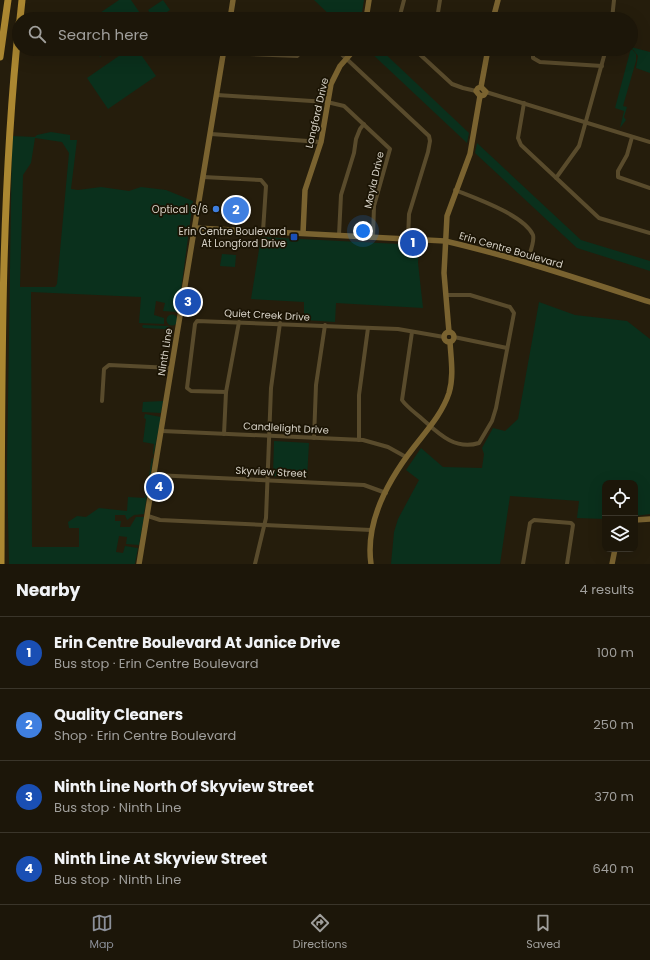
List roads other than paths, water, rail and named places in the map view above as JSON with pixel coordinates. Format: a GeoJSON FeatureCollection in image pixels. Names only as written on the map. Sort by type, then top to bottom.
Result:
{"type":"FeatureCollection","features":[{"type":"Feature","properties":{"kind":"highway"},"geometry":{"type":"LineString","coordinates":[[0,57],[8,0]]}},
{"type":"Feature","properties":{"kind":"highway"},"geometry":{"type":"LineString","coordinates":[[21,12],[22,0]]}},
{"type":"Feature","properties":{"kind":"highway"},"geometry":{"type":"LineString","coordinates":[[1,564],[1,275],[3,202],[7,125],[15,56]]}},
{"type":"Feature","properties":{"kind":"street"},"geometry":{"type":"LineString","coordinates":[[231,12],[233,0]]}},
{"type":"Feature","properties":{"kind":"street"},"geometry":{"type":"LineString","coordinates":[[368,12],[369,0]]}},
{"type":"Feature","properties":{"kind":"street"},"geometry":{"type":"LineString","coordinates":[[401,12],[404,0]]}},
{"type":"Feature","properties":{"kind":"street"},"geometry":{"type":"LineString","coordinates":[[438,12],[440,0]]}},
{"type":"Feature","properties":{"kind":"street"},"geometry":{"type":"LineString","coordinates":[[495,12],[498,0]]}},
{"type":"Feature","properties":{"kind":"street"},"geometry":{"type":"LineString","coordinates":[[613,12],[614,0]]}},
{"type":"Feature","properties":{"kind":"street","name":"Ninth Line"},"geometry":{"type":"LineString","coordinates":[[139,564],[196,228],[223,56]]}},
{"type":"Feature","properties":{"kind":"street"},"geometry":{"type":"LineString","coordinates":[[343,56],[429,136],[430,141],[428,152],[409,214],[408,239]]}},
{"type":"Feature","properties":{"kind":"street","name":"Longford Drive"},"geometry":{"type":"LineString","coordinates":[[303,233],[306,190],[321,142],[327,102],[334,76],[349,56]]}},
{"type":"Feature","properties":{"kind":"street"},"geometry":{"type":"LineString","coordinates":[[370,564],[369,549],[371,530],[377,510],[406,457],[443,408],[450,389],[453,338],[449,332],[444,273],[447,216],[455,190],[470,154],[480,96],[476,91],[452,84],[423,56]]}},
{"type":"Feature","properties":{"kind":"street"},"geometry":{"type":"LineString","coordinates":[[476,91],[481,87],[487,56]]}},
{"type":"Feature","properties":{"kind":"street"},"geometry":{"type":"LineString","coordinates":[[533,56],[533,58],[540,62],[602,66]]}},
{"type":"Feature","properties":{"kind":"street"},"geometry":{"type":"LineString","coordinates":[[556,178],[579,146],[587,123],[604,56]]}},
{"type":"Feature","properties":{"kind":"street"},"geometry":{"type":"LineString","coordinates":[[481,87],[485,88],[486,92],[650,142]]}},
{"type":"Feature","properties":{"kind":"street"},"geometry":{"type":"LineString","coordinates":[[480,96],[484,95],[486,92]]}},
{"type":"Feature","properties":{"kind":"street","name":"Mayla Drive"},"geometry":{"type":"LineString","coordinates":[[217,95],[327,102],[344,106],[364,124],[390,149],[374,206],[373,237]]}},
{"type":"Feature","properties":{"kind":"street"},"geometry":{"type":"LineString","coordinates":[[524,103],[518,138],[519,143],[599,218],[650,234]]}},
{"type":"Feature","properties":{"kind":"street"},"geometry":{"type":"LineString","coordinates":[[339,235],[341,195],[354,153],[356,139],[364,124]]}},
{"type":"Feature","properties":{"kind":"street"},"geometry":{"type":"LineString","coordinates":[[210,134],[321,142]]}},
{"type":"Feature","properties":{"kind":"street"},"geometry":{"type":"LineString","coordinates":[[632,137],[627,155],[618,171],[618,176],[650,188]]}},
{"type":"Feature","properties":{"kind":"street"},"geometry":{"type":"LineString","coordinates":[[203,178],[261,180],[264,182],[266,186],[263,231]]}},
{"type":"Feature","properties":{"kind":"street"},"geometry":{"type":"LineString","coordinates":[[455,190],[508,213],[531,233],[533,239],[527,262]]}},
{"type":"Feature","properties":{"kind":"street","name":"Erin Centre Boulevard"},"geometry":{"type":"LineString","coordinates":[[196,228],[445,241],[467,245],[527,262],[650,302]]}},
{"type":"Feature","properties":{"kind":"street"},"geometry":{"type":"LineString","coordinates":[[412,332],[402,400],[430,426],[452,442],[474,445],[479,443],[494,415],[514,313],[510,307],[470,295],[446,295]]}},
{"type":"Feature","properties":{"kind":"street","name":"Quiet Creek Drive"},"geometry":{"type":"LineString","coordinates":[[226,392],[191,391],[187,388],[195,324],[197,320],[325,325],[412,332],[444,337]]}},
{"type":"Feature","properties":{"kind":"street"},"geometry":{"type":"LineString","coordinates":[[224,434],[226,392],[239,322]]}},
{"type":"Feature","properties":{"kind":"street"},"geometry":{"type":"LineString","coordinates":[[256,564],[265,525],[272,388],[280,324]]}},
{"type":"Feature","properties":{"kind":"street"},"geometry":{"type":"LineString","coordinates":[[314,438],[316,385],[325,325]]}},
{"type":"Feature","properties":{"kind":"street"},"geometry":{"type":"LineString","coordinates":[[359,440],[359,395],[368,328]]}},
{"type":"Feature","properties":{"kind":"street"},"geometry":{"type":"LineString","coordinates":[[449,332],[444,337],[446,340],[453,338],[507,348]]}},
{"type":"Feature","properties":{"kind":"street"},"geometry":{"type":"LineString","coordinates":[[102,400],[104,369],[109,365],[172,368]]}},
{"type":"Feature","properties":{"kind":"street","name":"Candlelight Drive"},"geometry":{"type":"LineString","coordinates":[[162,431],[359,440],[382,445],[406,457]]}},
{"type":"Feature","properties":{"kind":"street","name":"Skyview Street"},"geometry":{"type":"LineString","coordinates":[[154,475],[364,485],[386,493]]}},
{"type":"Feature","properties":{"kind":"street"},"geometry":{"type":"LineString","coordinates":[[148,516],[160,520],[371,530]]}},
{"type":"Feature","properties":{"kind":"street"},"geometry":{"type":"LineString","coordinates":[[638,520],[650,519]]}},
{"type":"Feature","properties":{"kind":"street"},"geometry":{"type":"LineString","coordinates":[[523,564],[530,524],[534,520],[571,523],[573,525],[567,564]]}},
{"type":"Feature","properties":{"kind":"street"},"geometry":{"type":"LineString","coordinates":[[612,564],[614,552]]}},
{"type":"Feature","properties":{"kind":"place","name":"Optical 6/6"},"geometry":{"type":"Point","coordinates":[216,209]}},
{"type":"Feature","properties":{"kind":"place","name":"Quality Cleaners"},"geometry":{"type":"Point","coordinates":[236,210]}},
{"type":"Feature","properties":{"kind":"place","name":"Erin Centre Boulevard At Longford Drive"},"geometry":{"type":"Point","coordinates":[294,237]}},
{"type":"Feature","properties":{"kind":"place","name":"Erin Centre Boulevard At Janice Drive"},"geometry":{"type":"Point","coordinates":[413,243]}},
{"type":"Feature","properties":{"kind":"place","name":"Ninth Line North Of Skyview Street"},"geometry":{"type":"Point","coordinates":[188,302]}},
{"type":"Feature","properties":{"kind":"place","name":"Ninth Line At Skyview Street"},"geometry":{"type":"Point","coordinates":[159,487]}}]}
